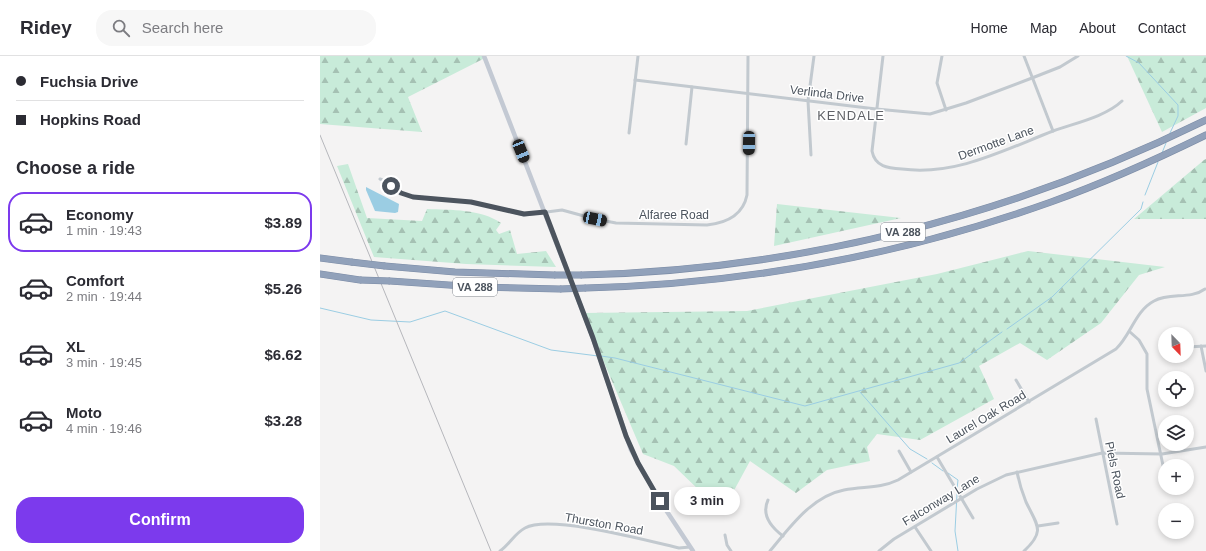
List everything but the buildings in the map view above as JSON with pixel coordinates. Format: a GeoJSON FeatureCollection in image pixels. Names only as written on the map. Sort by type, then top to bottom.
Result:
{"type":"FeatureCollection","features":[{"type":"Feature","properties":{"kind":"highway","name":"VA 288"},"geometry":{"type":"LineString","coordinates":[[320,258],[385,266],[455,272],[554,275],[582,275],[683,269],[742,263],[818,251],[905,232],[991,208],[1066,181],[1145,149],[1206,120]]}},
{"type":"Feature","properties":{"kind":"highway","name":"VA 288"},"geometry":{"type":"LineString","coordinates":[[320,274],[360,280],[478,287],[560,289],[679,283],[742,276],[824,264],[915,244],[981,225],[1053,201],[1128,171],[1206,136]]}},
{"type":"Feature","properties":{"kind":"main road"},"geometry":{"type":"LineString","coordinates":[[486,57],[545,212],[631,450],[660,501],[691,549]]}},
{"type":"Feature","properties":{"kind":"street"},"geometry":{"type":"LineString","coordinates":[[629,133],[638,56]]}},
{"type":"Feature","properties":{"kind":"street","name":"Alfaree Road"},"geometry":{"type":"LineString","coordinates":[[380,179],[386,181],[398,191],[409,196],[471,202],[524,214],[562,210],[604,221],[644,224],[714,224],[733,217],[742,208],[747,195],[749,94],[748,56]]}},
{"type":"Feature","properties":{"kind":"street"},"geometry":{"type":"LineString","coordinates":[[811,155],[808,101],[814,56]]}},
{"type":"Feature","properties":{"kind":"street","name":"Dermotte Lane"},"geometry":{"type":"LineString","coordinates":[[883,56],[872,150],[876,161],[887,168],[923,171],[959,167],[1114,108],[1122,101]]}},
{"type":"Feature","properties":{"kind":"street"},"geometry":{"type":"LineString","coordinates":[[942,56],[938,83],[946,110]]}},
{"type":"Feature","properties":{"kind":"street"},"geometry":{"type":"LineString","coordinates":[[1024,56],[1053,132]]}},
{"type":"Feature","properties":{"kind":"street","name":"Verlinda Drive"},"geometry":{"type":"LineString","coordinates":[[635,80],[923,114],[946,110],[1032,78],[1060,67],[1078,56]]}},
{"type":"Feature","properties":{"kind":"street"},"geometry":{"type":"LineString","coordinates":[[686,144],[692,87]]}},
{"type":"Feature","properties":{"kind":"street","name":"Laurel Oak Road"},"geometry":{"type":"LineString","coordinates":[[770,551],[811,505],[826,496],[843,490],[883,486],[911,472],[1116,349],[1130,332],[1140,313],[1154,300],[1163,297],[1196,294],[1206,289]]}},
{"type":"Feature","properties":{"kind":"street"},"geometry":{"type":"LineString","coordinates":[[1130,332],[1139,340],[1147,354],[1147,389],[1162,459]]}},
{"type":"Feature","properties":{"kind":"street"},"geometry":{"type":"LineString","coordinates":[[1194,346],[1206,346]]}},
{"type":"Feature","properties":{"kind":"street"},"geometry":{"type":"LineString","coordinates":[[1201,346],[1206,371]]}},
{"type":"Feature","properties":{"kind":"street"},"geometry":{"type":"LineString","coordinates":[[1016,380],[1029,402]]}},
{"type":"Feature","properties":{"kind":"street","name":"Piels Road"},"geometry":{"type":"LineString","coordinates":[[1096,419],[1117,524]]}},
{"type":"Feature","properties":{"kind":"street","name":"Falconway Lane"},"geometry":{"type":"LineString","coordinates":[[879,551],[962,498],[996,479],[1017,472],[1102,453],[1161,454],[1206,447]]}},
{"type":"Feature","properties":{"kind":"street"},"geometry":{"type":"LineString","coordinates":[[900,451],[911,472]]}},
{"type":"Feature","properties":{"kind":"street"},"geometry":{"type":"LineString","coordinates":[[937,457],[973,518]]}},
{"type":"Feature","properties":{"kind":"street"},"geometry":{"type":"LineString","coordinates":[[1017,472],[1024,497],[1038,526],[1035,541],[1024,551]]}},
{"type":"Feature","properties":{"kind":"street"},"geometry":{"type":"LineString","coordinates":[[768,500],[766,507],[767,517],[773,528],[783,536]]}},
{"type":"Feature","properties":{"kind":"street"},"geometry":{"type":"LineString","coordinates":[[1038,526],[1058,523]]}},
{"type":"Feature","properties":{"kind":"street","name":"Thurston Road"},"geometry":{"type":"LineString","coordinates":[[500,551],[525,527],[548,525],[575,526],[679,548],[691,549]]}},
{"type":"Feature","properties":{"kind":"street"},"geometry":{"type":"LineString","coordinates":[[915,527],[931,551]]}},
{"type":"Feature","properties":{"kind":"street"},"geometry":{"type":"LineString","coordinates":[[725,536],[727,545],[731,551]]}},
{"type":"Feature","properties":{"kind":"green space"},"geometry":{"type":"Polygon","coordinates":[[[320,56],[484,56],[485,58],[408,97],[422,132],[320,124],[320,56]]]}},
{"type":"Feature","properties":{"kind":"green space"},"geometry":{"type":"Polygon","coordinates":[[[1127,56],[1206,56],[1206,108],[1162,132],[1127,56]]]}},
{"type":"Feature","properties":{"kind":"green space"},"geometry":{"type":"Polygon","coordinates":[[[1206,159],[1206,219],[1134,219],[1204,160],[1206,159]]]}},
{"type":"Feature","properties":{"kind":"green space"},"geometry":{"type":"Polygon","coordinates":[[[348,164],[367,218],[422,221],[427,209],[466,211],[484,215],[501,223],[496,230],[499,234],[510,230],[517,254],[546,251],[556,267],[466,264],[374,257],[337,166],[348,164]]]}},
{"type":"Feature","properties":{"kind":"green space"},"geometry":{"type":"Polygon","coordinates":[[[777,204],[901,218],[774,246],[777,204]]]}},
{"type":"Feature","properties":{"kind":"green space"},"geometry":{"type":"Polygon","coordinates":[[[1028,251],[1165,267],[1139,275],[1101,323],[1047,360],[1020,343],[979,366],[994,399],[920,440],[877,434],[867,447],[870,461],[827,470],[796,493],[750,461],[731,496],[701,492],[674,466],[643,454],[583,313],[747,311],[937,274],[1028,251]]]}},
{"type":"Feature","properties":{"kind":"water"},"geometry":{"type":"Polygon","coordinates":[[[366,187],[399,204],[398,212],[375,211],[366,187]]]}},
{"type":"Feature","properties":{"kind":"waterway"},"geometry":{"type":"LineString","coordinates":[[1126,56],[1139,63],[1178,105],[1178,116],[1170,133]]}},
{"type":"Feature","properties":{"kind":"waterway"},"geometry":{"type":"LineString","coordinates":[[1162,153],[1166,143]]}},
{"type":"Feature","properties":{"kind":"waterway"},"geometry":{"type":"LineString","coordinates":[[1145,195],[1158,162]]}},
{"type":"Feature","properties":{"kind":"waterway"},"geometry":{"type":"LineString","coordinates":[[1007,329],[1052,297],[1141,209],[1143,202]]}},
{"type":"Feature","properties":{"kind":"waterway"},"geometry":{"type":"LineString","coordinates":[[320,308],[371,320],[410,322],[445,311],[551,350],[598,356]]}},
{"type":"Feature","properties":{"kind":"waterway"},"geometry":{"type":"LineString","coordinates":[[601,356],[615,358],[805,406],[959,363],[1002,332]]}},
{"type":"Feature","properties":{"kind":"waterway"},"geometry":{"type":"LineString","coordinates":[[860,392],[910,449],[927,459]]}},
{"type":"Feature","properties":{"kind":"waterway"},"geometry":{"type":"LineString","coordinates":[[932,463],[943,471]]}},
{"type":"Feature","properties":{"kind":"waterway"},"geometry":{"type":"LineString","coordinates":[[948,473],[958,480],[957,489]]}},
{"type":"Feature","properties":{"kind":"waterway"},"geometry":{"type":"LineString","coordinates":[[957,494],[955,531],[958,551]]}},
{"type":"Feature","properties":{"kind":"railway"},"geometry":{"type":"LineString","coordinates":[[320,135],[491,551]]}},
{"type":"Feature","properties":{"kind":"district","name":"KENDALE"},"geometry":{"type":"Point","coordinates":[851,115]}},
{"type":"Feature","properties":{"kind":"route"},"geometry":{"type":"LineString","coordinates":[[391,186],[401,193],[413,197],[452,199],[492,206],[515,213],[531,215],[545,212],[593,338],[631,450],[660,501]]}}]}
